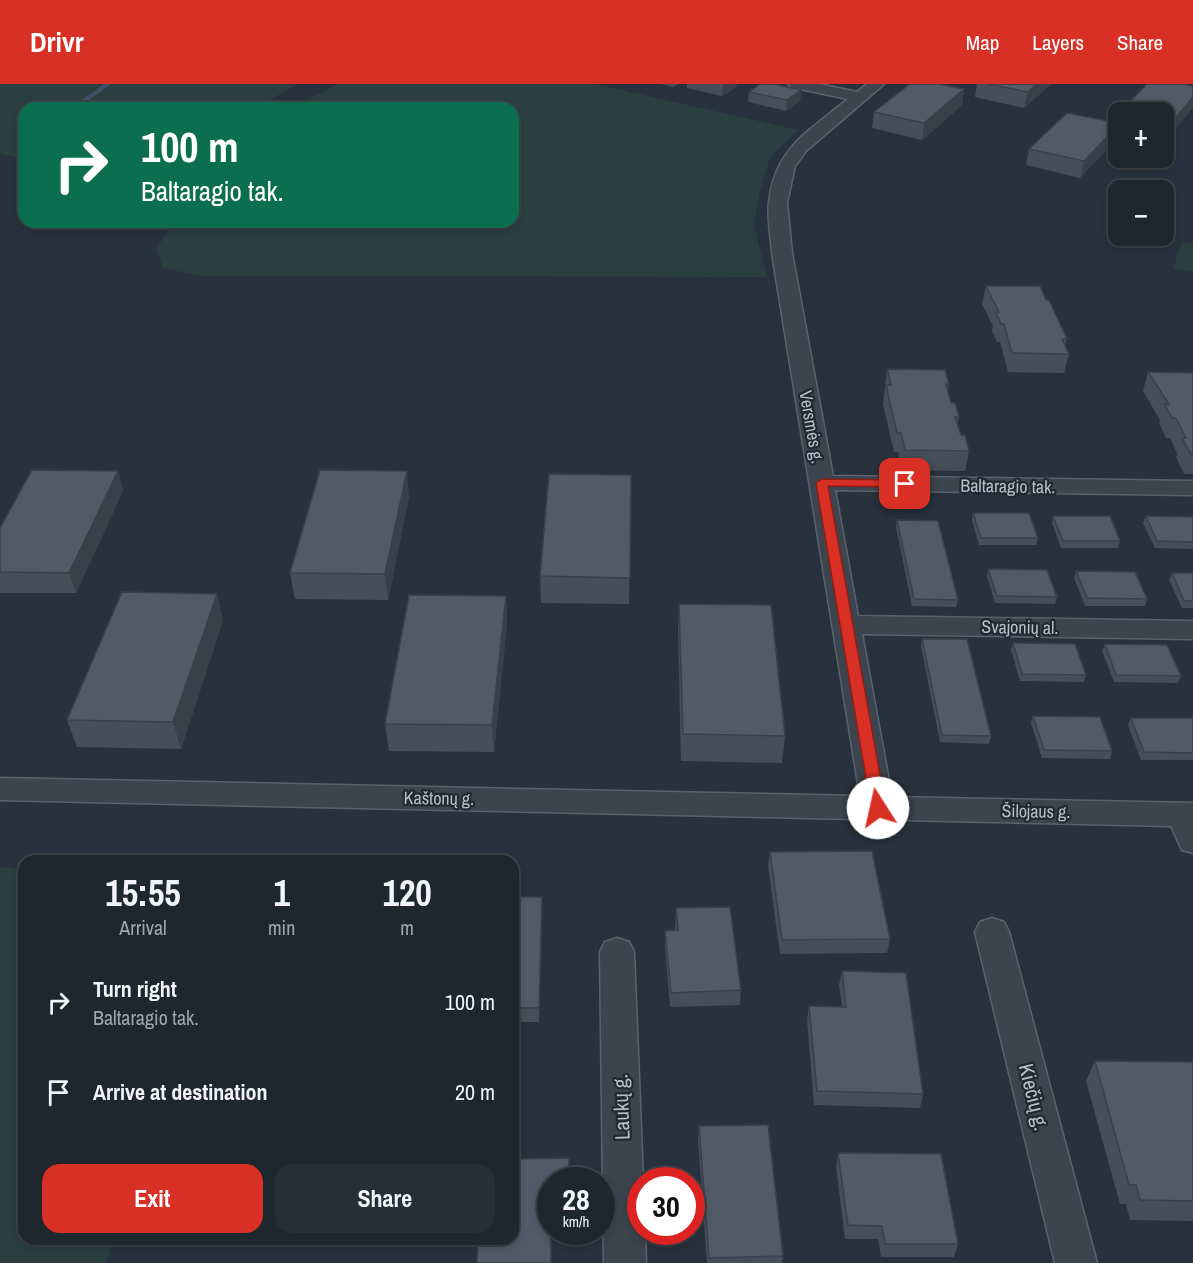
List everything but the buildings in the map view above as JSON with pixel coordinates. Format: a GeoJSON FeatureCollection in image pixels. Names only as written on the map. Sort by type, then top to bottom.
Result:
{"type":"FeatureCollection","features":[{"type":"Feature","properties":{"kind":"street"},"geometry":{"type":"LineString","coordinates":[[796,84],[868,91]]}},
{"type":"Feature","properties":{"kind":"street","name":"Versmės g."},"geometry":{"type":"LineString","coordinates":[[868,91],[800,147],[786,166],[778,203],[783,253],[878,808]]}},
{"type":"Feature","properties":{"kind":"street","name":"Baltaragio tak."},"geometry":{"type":"LineString","coordinates":[[822,483],[1193,488]]}},
{"type":"Feature","properties":{"kind":"street","name":"Svajonių al."},"geometry":{"type":"LineString","coordinates":[[847,625],[1193,630]]}},
{"type":"Feature","properties":{"kind":"street","name":"Kaštonų g."},"geometry":{"type":"LineString","coordinates":[[0,789],[878,808]]}},
{"type":"Feature","properties":{"kind":"street","name":"Šilojaus g."},"geometry":{"type":"LineString","coordinates":[[878,808],[1189,824]]}},
{"type":"Feature","properties":{"kind":"street","name":"Kiečių g."},"geometry":{"type":"LineString","coordinates":[[992,932],[1076,1263]]}},
{"type":"Feature","properties":{"kind":"street","name":"Laukų g."},"geometry":{"type":"LineString","coordinates":[[617,952],[625,1263]]}},
{"type":"Feature","properties":{"kind":"green space"},"geometry":{"type":"Polygon","coordinates":[[[0,84],[299,84],[265,102],[18,102],[18,158],[0,153],[0,84]]]}},
{"type":"Feature","properties":{"kind":"green space"},"geometry":{"type":"Polygon","coordinates":[[[338,84],[594,84],[798,130],[770,157],[759,195],[754,226],[767,277],[200,276],[163,268],[156,249],[170,228],[519,228],[519,102],[304,102],[338,84]]]}},
{"type":"Feature","properties":{"kind":"green space"},"geometry":{"type":"Polygon","coordinates":[[[1182,242],[1193,244],[1193,272],[1173,269],[1182,242]]]}},
{"type":"Feature","properties":{"kind":"green space"},"geometry":{"type":"Polygon","coordinates":[[[0,867],[18,868],[18,1245],[111,1245],[106,1263],[0,1263],[0,867]]]}},
{"type":"Feature","properties":{"kind":"waterway"},"geometry":{"type":"LineString","coordinates":[[82,102],[108,84]]}},
{"type":"Feature","properties":{"kind":"route"},"geometry":{"type":"LineString","coordinates":[[878,808],[822,483],[905,484]]}}]}
